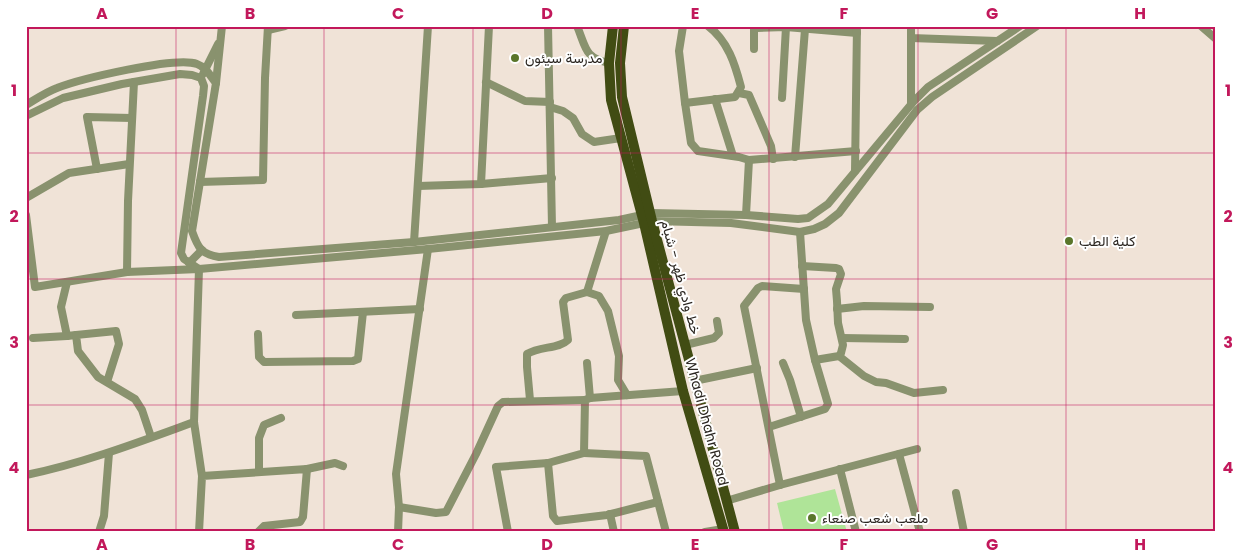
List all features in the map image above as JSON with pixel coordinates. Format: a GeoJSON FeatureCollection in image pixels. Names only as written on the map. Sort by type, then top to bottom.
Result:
{"type":"FeatureCollection","features":[{"type":"Feature","properties":{"kind":"main road","name":"Whadi Dhahr Road"},"geometry":{"type":"LineString","coordinates":[[613,26],[609,63],[611,100],[621,138],[647,218],[683,391],[723,530]]}},
{"type":"Feature","properties":{"kind":"main road","name":"خط وادي ظهر - شبام"},"geometry":{"type":"LineString","coordinates":[[624,26],[620,63],[622,97],[647,218],[685,345],[735,532]]}},
{"type":"Feature","properties":{"kind":"street"},"geometry":{"type":"LineString","coordinates":[[200,182],[263,180],[268,28],[285,26]]}},
{"type":"Feature","properties":{"kind":"street"},"geometry":{"type":"LineString","coordinates":[[414,242],[428,26]]}},
{"type":"Feature","properties":{"kind":"street"},"geometry":{"type":"LineString","coordinates":[[480,184],[489,26]]}},
{"type":"Feature","properties":{"kind":"street"},"geometry":{"type":"LineString","coordinates":[[548,26],[552,227]]}},
{"type":"Feature","properties":{"kind":"street"},"geometry":{"type":"LineString","coordinates":[[577,26],[589,55],[596,60],[609,63]]}},
{"type":"Feature","properties":{"kind":"street"},"geometry":{"type":"LineString","coordinates":[[683,26],[679,51],[685,103],[691,143],[698,151],[749,160],[856,151]]}},
{"type":"Feature","properties":{"kind":"street"},"geometry":{"type":"LineString","coordinates":[[685,103],[735,97],[741,87],[727,46],[708,26]]}},
{"type":"Feature","properties":{"kind":"street"},"geometry":{"type":"LineString","coordinates":[[911,104],[910,38],[912,26]]}},
{"type":"Feature","properties":{"kind":"street"},"geometry":{"type":"LineString","coordinates":[[26,288],[127,272],[199,270],[606,231],[647,218],[731,223],[800,232],[814,229],[825,224],[839,213],[917,110],[932,96],[1037,26]]}},
{"type":"Feature","properties":{"kind":"street"},"geometry":{"type":"LineString","coordinates":[[1201,26],[1216,39]]}},
{"type":"Feature","properties":{"kind":"street"},"geometry":{"type":"LineString","coordinates":[[782,98],[786,27]]}},
{"type":"Feature","properties":{"kind":"street"},"geometry":{"type":"LineString","coordinates":[[222,28],[216,83],[192,231],[197,245],[207,255],[219,257],[414,242],[647,218],[746,215],[798,220],[808,218],[828,204],[911,104],[928,87],[1016,27]]}},
{"type":"Feature","properties":{"kind":"street"},"geometry":{"type":"LineString","coordinates":[[201,78],[217,45],[222,28]]}},
{"type":"Feature","properties":{"kind":"street"},"geometry":{"type":"LineString","coordinates":[[754,49],[754,29],[757,28],[857,29],[855,171]]}},
{"type":"Feature","properties":{"kind":"street"},"geometry":{"type":"LineString","coordinates":[[795,157],[805,29]]}},
{"type":"Feature","properties":{"kind":"street"},"geometry":{"type":"LineString","coordinates":[[910,38],[997,41]]}},
{"type":"Feature","properties":{"kind":"street"},"geometry":{"type":"LineString","coordinates":[[26,105],[56,88],[118,71],[182,62],[198,64],[206,70],[216,83]]}},
{"type":"Feature","properties":{"kind":"street"},"geometry":{"type":"LineString","coordinates":[[26,116],[63,98],[134,82],[180,74],[192,74],[201,78],[204,86],[203,96],[181,253],[189,263],[199,270]]}},
{"type":"Feature","properties":{"kind":"street"},"geometry":{"type":"LineString","coordinates":[[127,272],[129,164],[134,82]]}},
{"type":"Feature","properties":{"kind":"street"},"geometry":{"type":"LineString","coordinates":[[486,82],[525,101],[550,104],[563,111],[573,118],[582,134],[594,142],[621,138]]}},
{"type":"Feature","properties":{"kind":"street"},"geometry":{"type":"LineString","coordinates":[[739,93],[749,94],[771,146],[773,158]]}},
{"type":"Feature","properties":{"kind":"street"},"geometry":{"type":"LineString","coordinates":[[715,99],[733,156]]}},
{"type":"Feature","properties":{"kind":"street"},"geometry":{"type":"LineString","coordinates":[[96,169],[87,117],[132,118]]}},
{"type":"Feature","properties":{"kind":"street"},"geometry":{"type":"LineString","coordinates":[[746,215],[749,160]]}},
{"type":"Feature","properties":{"kind":"street"},"geometry":{"type":"LineString","coordinates":[[26,198],[70,173],[129,164]]}},
{"type":"Feature","properties":{"kind":"street"},"geometry":{"type":"LineString","coordinates":[[418,186],[480,184],[552,178]]}},
{"type":"Feature","properties":{"kind":"street"},"geometry":{"type":"LineString","coordinates":[[26,215],[35,287]]}},
{"type":"Feature","properties":{"kind":"street"},"geometry":{"type":"LineString","coordinates":[[587,292],[606,231]]}},
{"type":"Feature","properties":{"kind":"street"},"geometry":{"type":"LineString","coordinates":[[769,428],[825,409],[828,404],[806,320],[800,232]]}},
{"type":"Feature","properties":{"kind":"street"},"geometry":{"type":"LineString","coordinates":[[398,532],[399,507],[396,474],[428,249]]}},
{"type":"Feature","properties":{"kind":"street"},"geometry":{"type":"LineString","coordinates":[[189,263],[202,250]]}},
{"type":"Feature","properties":{"kind":"street"},"geometry":{"type":"LineString","coordinates":[[802,266],[839,269],[840,274],[836,290],[843,346],[839,356]]}},
{"type":"Feature","properties":{"kind":"street"},"geometry":{"type":"LineString","coordinates":[[198,532],[202,476],[194,422],[199,270]]}},
{"type":"Feature","properties":{"kind":"street"},"geometry":{"type":"LineString","coordinates":[[67,282],[61,307],[67,336]]}},
{"type":"Feature","properties":{"kind":"street"},"geometry":{"type":"LineString","coordinates":[[780,485],[744,306],[758,288],[762,286],[804,289]]}},
{"type":"Feature","properties":{"kind":"street"},"geometry":{"type":"LineString","coordinates":[[530,400],[526,367],[527,354],[534,349],[564,344],[568,340],[563,302],[566,298],[587,292],[599,296],[608,311],[619,356],[618,380],[627,395]]}},
{"type":"Feature","properties":{"kind":"street"},"geometry":{"type":"LineString","coordinates":[[838,308],[864,306],[930,307]]}},
{"type":"Feature","properties":{"kind":"street"},"geometry":{"type":"LineString","coordinates":[[296,315],[420,308]]}},
{"type":"Feature","properties":{"kind":"street"},"geometry":{"type":"LineString","coordinates":[[258,334],[258,357],[264,362],[353,361],[358,359],[362,312]]}},
{"type":"Feature","properties":{"kind":"street"},"geometry":{"type":"LineString","coordinates":[[685,345],[714,338],[719,334],[718,321]]}},
{"type":"Feature","properties":{"kind":"street"},"geometry":{"type":"LineString","coordinates":[[34,338],[116,331],[119,344],[106,382]]}},
{"type":"Feature","properties":{"kind":"street"},"geometry":{"type":"LineString","coordinates":[[76,335],[78,351],[98,377],[135,399],[142,410],[152,438]]}},
{"type":"Feature","properties":{"kind":"street"},"geometry":{"type":"LineString","coordinates":[[842,338],[905,339]]}},
{"type":"Feature","properties":{"kind":"street"},"geometry":{"type":"LineString","coordinates":[[815,360],[839,356],[864,376],[876,382],[886,383],[914,393],[943,390]]}},
{"type":"Feature","properties":{"kind":"street"},"geometry":{"type":"LineString","coordinates":[[584,453],[588,399],[587,363]]}},
{"type":"Feature","properties":{"kind":"street"},"geometry":{"type":"LineString","coordinates":[[783,363],[801,417]]}},
{"type":"Feature","properties":{"kind":"street"},"geometry":{"type":"LineString","coordinates":[[694,380],[757,368]]}},
{"type":"Feature","properties":{"kind":"street"},"geometry":{"type":"LineString","coordinates":[[399,507],[436,513],[446,512],[498,406],[503,402],[588,399],[683,391]]}},
{"type":"Feature","properties":{"kind":"street"},"geometry":{"type":"LineString","coordinates":[[259,472],[259,438],[264,425],[281,418]]}},
{"type":"Feature","properties":{"kind":"street"},"geometry":{"type":"LineString","coordinates":[[26,475],[109,453],[194,422]]}},
{"type":"Feature","properties":{"kind":"street"},"geometry":{"type":"LineString","coordinates":[[726,501],[917,449]]}},
{"type":"Feature","properties":{"kind":"street"},"geometry":{"type":"LineString","coordinates":[[99,532],[104,516],[109,453]]}},
{"type":"Feature","properties":{"kind":"street"},"geometry":{"type":"LineString","coordinates":[[508,532],[496,467],[548,463],[584,453],[646,456],[666,532]]}},
{"type":"Feature","properties":{"kind":"street"},"geometry":{"type":"LineString","coordinates":[[899,454],[920,532]]}},
{"type":"Feature","properties":{"kind":"street"},"geometry":{"type":"LineString","coordinates":[[548,463],[553,516],[556,521],[610,514],[658,502]]}},
{"type":"Feature","properties":{"kind":"street"},"geometry":{"type":"LineString","coordinates":[[202,476],[307,469],[335,464],[343,466]]}},
{"type":"Feature","properties":{"kind":"street"},"geometry":{"type":"LineString","coordinates":[[258,532],[264,526],[300,522],[303,517],[307,469]]}},
{"type":"Feature","properties":{"kind":"street"},"geometry":{"type":"LineString","coordinates":[[840,469],[856,532]]}},
{"type":"Feature","properties":{"kind":"street"},"geometry":{"type":"LineString","coordinates":[[956,493],[964,532]]}},
{"type":"Feature","properties":{"kind":"street"},"geometry":{"type":"LineString","coordinates":[[610,514],[614,532]]}},
{"type":"Feature","properties":{"kind":"street"},"geometry":{"type":"LineString","coordinates":[[390,532],[398,523]]}},
{"type":"Feature","properties":{"kind":"street"},"geometry":{"type":"LineString","coordinates":[[705,532],[723,530]]}},
{"type":"Feature","properties":{"kind":"green space","name":"ملعب شعب صنعاء"},"geometry":{"type":"Polygon","coordinates":[[[835,489],[847,532],[784,532],[777,503],[835,489]]]}},
{"type":"Feature","properties":{"kind":"place","name":"مدرسة سيئون"},"geometry":{"type":"Point","coordinates":[515,58]}},
{"type":"Feature","properties":{"kind":"place","name":"كلية الطب"},"geometry":{"type":"Point","coordinates":[1069,241]}},
{"type":"Feature","properties":{"kind":"place","name":"ملعب شعب صنعاء"},"geometry":{"type":"Point","coordinates":[812,518]}}]}
